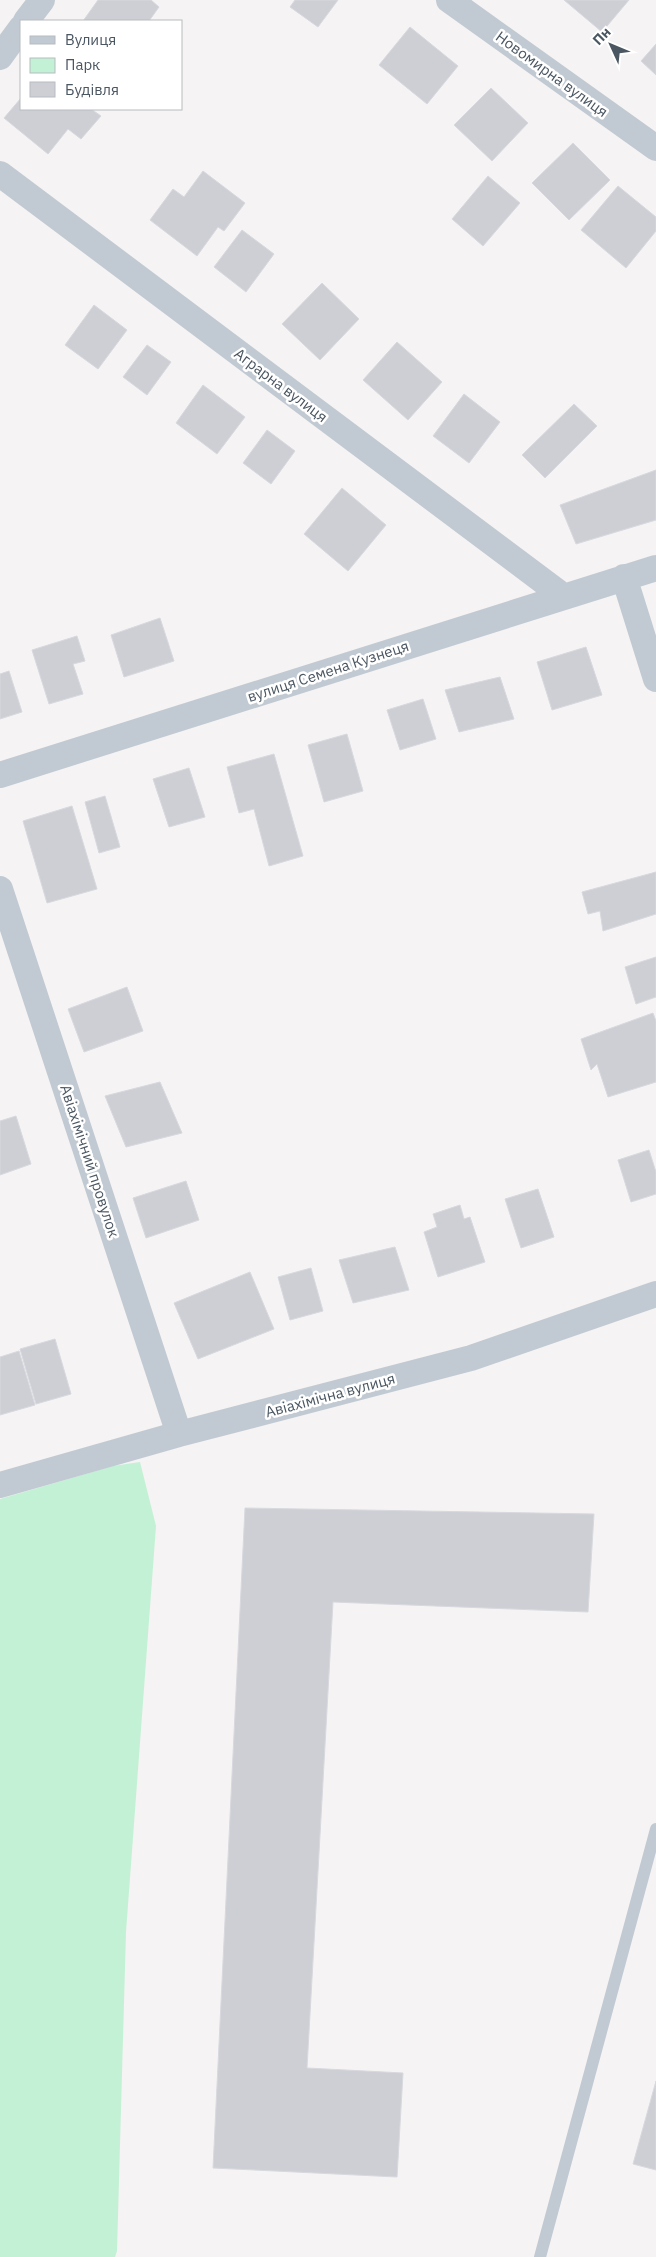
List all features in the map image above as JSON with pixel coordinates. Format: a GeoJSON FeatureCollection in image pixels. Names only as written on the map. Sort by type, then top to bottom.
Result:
{"type":"FeatureCollection","features":[{"type":"Feature","properties":{"kind":"street"},"geometry":{"type":"LineString","coordinates":[[27,20],[42,0]]}},
{"type":"Feature","properties":{"kind":"street","name":"Новомирна вулиця"},"geometry":{"type":"LineString","coordinates":[[449,0],[656,148]]}},
{"type":"Feature","properties":{"kind":"street"},"geometry":{"type":"LineString","coordinates":[[0,57],[20,29]]}},
{"type":"Feature","properties":{"kind":"street","name":"Аграрна вулиця"},"geometry":{"type":"LineString","coordinates":[[0,174],[563,596]]}},
{"type":"Feature","properties":{"kind":"street","name":"вулиця Семена Кузнеця"},"geometry":{"type":"LineString","coordinates":[[0,775],[656,568]]}},
{"type":"Feature","properties":{"kind":"street"},"geometry":{"type":"LineString","coordinates":[[624,577],[656,679]]}},
{"type":"Feature","properties":{"kind":"street","name":"Авіахімічний провулок"},"geometry":{"type":"LineString","coordinates":[[0,889],[179,1434]]}},
{"type":"Feature","properties":{"kind":"street","name":"Авіахімічна вулиця"},"geometry":{"type":"LineString","coordinates":[[0,1485],[179,1434],[471,1358],[656,1294]]}},
{"type":"Feature","properties":{"kind":"lane"},"geometry":{"type":"LineString","coordinates":[[540,2257],[656,1829]]}},
{"type":"Feature","properties":{"kind":"green space"},"geometry":{"type":"Polygon","coordinates":[[[140,1462],[156,1526],[126,1932],[117,2251],[115,2257],[0,2257],[0,1499],[113,1466],[140,1462]]]}},
{"type":"Feature","properties":{"kind":"building"},"geometry":{"type":"Polygon","coordinates":[[[98,0],[151,0],[159,7],[150,20],[84,20],[98,0]]]}},
{"type":"Feature","properties":{"kind":"building"},"geometry":{"type":"Polygon","coordinates":[[[295,0],[338,0],[318,27],[290,7],[295,0]]]}},
{"type":"Feature","properties":{"kind":"building"},"geometry":{"type":"Polygon","coordinates":[[[564,0],[629,0],[602,32],[564,0]]]}},
{"type":"Feature","properties":{"kind":"building"},"geometry":{"type":"Polygon","coordinates":[[[410,27],[458,66],[427,104],[379,65],[410,27]]]}},
{"type":"Feature","properties":{"kind":"building"},"geometry":{"type":"Polygon","coordinates":[[[656,44],[656,75],[641,61],[656,44]]]}},
{"type":"Feature","properties":{"kind":"building"},"geometry":{"type":"Polygon","coordinates":[[[491,88],[528,123],[492,161],[454,125],[491,88]]]}},
{"type":"Feature","properties":{"kind":"building"},"geometry":{"type":"Polygon","coordinates":[[[20,99],[20,110],[92,110],[101,116],[81,139],[68,129],[48,154],[4,118],[20,99]]]}},
{"type":"Feature","properties":{"kind":"building"},"geometry":{"type":"Polygon","coordinates":[[[573,143],[610,180],[569,220],[532,183],[573,143]]]}},
{"type":"Feature","properties":{"kind":"building"},"geometry":{"type":"Polygon","coordinates":[[[203,171],[245,203],[224,231],[218,227],[197,256],[150,220],[173,189],[184,197],[203,171]]]}},
{"type":"Feature","properties":{"kind":"building"},"geometry":{"type":"Polygon","coordinates":[[[488,176],[520,203],[483,246],[452,219],[488,176]]]}},
{"type":"Feature","properties":{"kind":"building"},"geometry":{"type":"Polygon","coordinates":[[[618,186],[656,217],[656,231],[626,268],[581,230],[618,186]]]}},
{"type":"Feature","properties":{"kind":"building"},"geometry":{"type":"Polygon","coordinates":[[[242,230],[274,254],[246,292],[214,267],[242,230]]]}},
{"type":"Feature","properties":{"kind":"building"},"geometry":{"type":"Polygon","coordinates":[[[322,283],[359,319],[320,360],[282,324],[322,283]]]}},
{"type":"Feature","properties":{"kind":"building"},"geometry":{"type":"Polygon","coordinates":[[[94,305],[127,330],[98,369],[65,345],[94,305]]]}},
{"type":"Feature","properties":{"kind":"building"},"geometry":{"type":"Polygon","coordinates":[[[397,342],[442,382],[408,420],[363,380],[397,342]]]}},
{"type":"Feature","properties":{"kind":"building"},"geometry":{"type":"Polygon","coordinates":[[[147,345],[171,362],[147,395],[123,377],[147,345]]]}},
{"type":"Feature","properties":{"kind":"building"},"geometry":{"type":"Polygon","coordinates":[[[203,385],[245,417],[217,454],[176,423],[203,385]]]}},
{"type":"Feature","properties":{"kind":"building"},"geometry":{"type":"Polygon","coordinates":[[[464,394],[500,422],[469,463],[433,436],[464,394]]]}},
{"type":"Feature","properties":{"kind":"building"},"geometry":{"type":"Polygon","coordinates":[[[574,404],[597,426],[545,478],[522,455],[574,404]]]}},
{"type":"Feature","properties":{"kind":"building"},"geometry":{"type":"Polygon","coordinates":[[[267,430],[295,451],[271,484],[243,463],[267,430]]]}},
{"type":"Feature","properties":{"kind":"building"},"geometry":{"type":"Polygon","coordinates":[[[656,470],[656,520],[576,544],[560,505],[656,470]]]}},
{"type":"Feature","properties":{"kind":"building"},"geometry":{"type":"Polygon","coordinates":[[[342,488],[386,525],[348,571],[304,534],[342,488]]]}},
{"type":"Feature","properties":{"kind":"building"},"geometry":{"type":"Polygon","coordinates":[[[160,618],[174,661],[124,677],[111,635],[160,618]]]}},
{"type":"Feature","properties":{"kind":"building"},"geometry":{"type":"Polygon","coordinates":[[[77,636],[85,661],[73,664],[83,694],[49,704],[32,650],[77,636]]]}},
{"type":"Feature","properties":{"kind":"building"},"geometry":{"type":"Polygon","coordinates":[[[586,647],[602,695],[552,710],[537,662],[586,647]]]}},
{"type":"Feature","properties":{"kind":"building"},"geometry":{"type":"Polygon","coordinates":[[[9,671],[22,712],[0,719],[0,674],[9,671]]]}},
{"type":"Feature","properties":{"kind":"building"},"geometry":{"type":"Polygon","coordinates":[[[500,677],[514,719],[459,732],[445,690],[500,677]]]}},
{"type":"Feature","properties":{"kind":"building"},"geometry":{"type":"Polygon","coordinates":[[[423,699],[436,739],[400,750],[387,710],[423,699]]]}},
{"type":"Feature","properties":{"kind":"building"},"geometry":{"type":"Polygon","coordinates":[[[347,734],[363,791],[324,802],[308,745],[347,734]]]}},
{"type":"Feature","properties":{"kind":"building"},"geometry":{"type":"Polygon","coordinates":[[[274,754],[303,856],[269,866],[254,809],[239,813],[227,767],[274,754]]]}},
{"type":"Feature","properties":{"kind":"building"},"geometry":{"type":"Polygon","coordinates":[[[189,768],[205,817],[169,827],[153,779],[189,768]]]}},
{"type":"Feature","properties":{"kind":"building"},"geometry":{"type":"Polygon","coordinates":[[[105,796],[120,847],[99,853],[85,802],[105,796]]]}},
{"type":"Feature","properties":{"kind":"building"},"geometry":{"type":"Polygon","coordinates":[[[72,806],[97,889],[47,903],[23,821],[72,806]]]}},
{"type":"Feature","properties":{"kind":"building"},"geometry":{"type":"Polygon","coordinates":[[[656,872],[656,914],[603,931],[600,911],[588,914],[582,892],[656,872]]]}},
{"type":"Feature","properties":{"kind":"building"},"geometry":{"type":"Polygon","coordinates":[[[656,957],[656,997],[636,1004],[625,967],[656,957]]]}},
{"type":"Feature","properties":{"kind":"building"},"geometry":{"type":"Polygon","coordinates":[[[127,987],[143,1031],[84,1052],[68,1009],[127,987]]]}},
{"type":"Feature","properties":{"kind":"building"},"geometry":{"type":"Polygon","coordinates":[[[653,1013],[656,1021],[656,1082],[608,1097],[597,1064],[591,1070],[581,1039],[653,1013]]]}},
{"type":"Feature","properties":{"kind":"building"},"geometry":{"type":"Polygon","coordinates":[[[160,1082],[182,1133],[126,1147],[105,1096],[160,1082]]]}},
{"type":"Feature","properties":{"kind":"building"},"geometry":{"type":"Polygon","coordinates":[[[16,1116],[31,1164],[0,1175],[0,1121],[16,1116]]]}},
{"type":"Feature","properties":{"kind":"building"},"geometry":{"type":"Polygon","coordinates":[[[649,1150],[656,1172],[656,1194],[631,1202],[618,1160],[649,1150]]]}},
{"type":"Feature","properties":{"kind":"building"},"geometry":{"type":"Polygon","coordinates":[[[186,1181],[199,1220],[146,1238],[133,1198],[186,1181]]]}},
{"type":"Feature","properties":{"kind":"building"},"geometry":{"type":"Polygon","coordinates":[[[538,1189],[554,1237],[521,1248],[505,1199],[538,1189]]]}},
{"type":"Feature","properties":{"kind":"building"},"geometry":{"type":"Polygon","coordinates":[[[460,1205],[464,1219],[470,1217],[485,1262],[438,1277],[424,1232],[437,1227],[433,1214],[460,1205]]]}},
{"type":"Feature","properties":{"kind":"building"},"geometry":{"type":"Polygon","coordinates":[[[395,1247],[409,1290],[353,1303],[339,1260],[395,1247]]]}},
{"type":"Feature","properties":{"kind":"building"},"geometry":{"type":"Polygon","coordinates":[[[311,1268],[323,1311],[290,1320],[278,1277],[311,1268]]]}},
{"type":"Feature","properties":{"kind":"building"},"geometry":{"type":"Polygon","coordinates":[[[250,1272],[274,1329],[198,1359],[174,1303],[250,1272]]]}},
{"type":"Feature","properties":{"kind":"building"},"geometry":{"type":"Polygon","coordinates":[[[55,1339],[71,1394],[36,1404],[20,1349],[55,1339]]]}},
{"type":"Feature","properties":{"kind":"building"},"geometry":{"type":"Polygon","coordinates":[[[19,1351],[35,1405],[0,1415],[0,1357],[19,1351]]]}},
{"type":"Feature","properties":{"kind":"building"},"geometry":{"type":"Polygon","coordinates":[[[245,1508],[594,1514],[588,1612],[333,1602],[307,2068],[403,2073],[397,2177],[213,2168],[245,1508]]]}},
{"type":"Feature","properties":{"kind":"building"},"geometry":{"type":"Polygon","coordinates":[[[656,2081],[656,2170],[633,2164],[656,2081]]]}}]}
